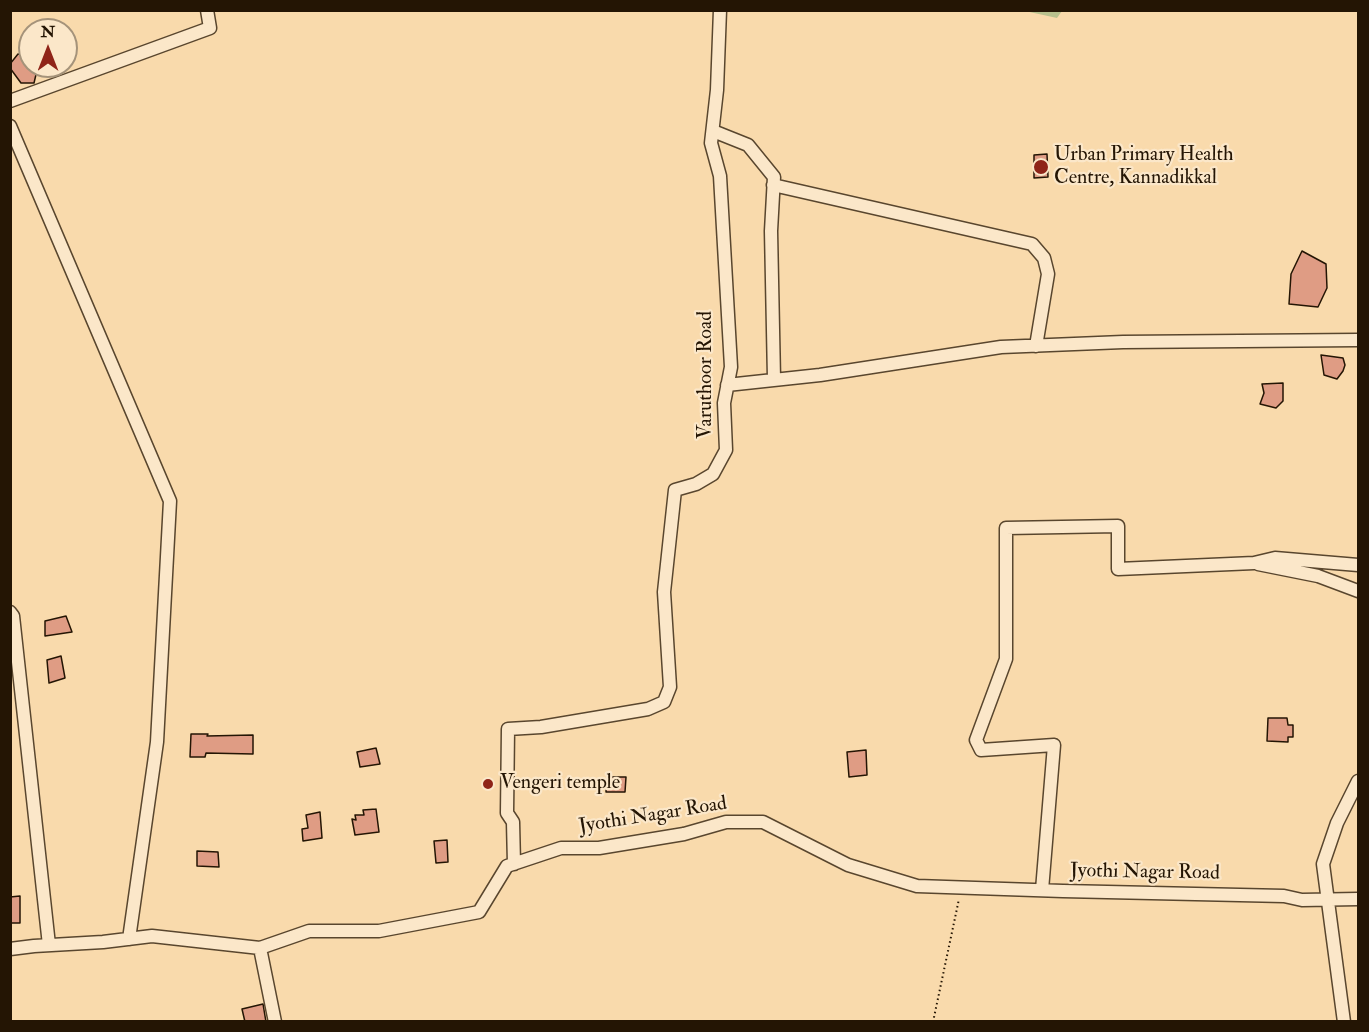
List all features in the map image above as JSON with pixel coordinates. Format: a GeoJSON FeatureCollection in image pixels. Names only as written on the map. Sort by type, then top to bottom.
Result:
{"type":"FeatureCollection","features":[{"type":"Feature","properties":{"kind":"street"},"geometry":{"type":"LineString","coordinates":[[10,101],[210,28],[207,10]]}},
{"type":"Feature","properties":{"kind":"street","name":"Varuthoor Road"},"geometry":{"type":"LineString","coordinates":[[514,864],[513,822],[507,813],[508,729],[541,727],[648,709],[664,702],[670,687],[664,592],[675,490],[696,484],[713,474],[726,450],[724,404],[731,367],[720,176],[711,143],[717,90],[720,10]]}},
{"type":"Feature","properties":{"kind":"street"},"geometry":{"type":"LineString","coordinates":[[10,126],[170,501],[157,742],[129,939]]}},
{"type":"Feature","properties":{"kind":"street"},"geometry":{"type":"LineString","coordinates":[[713,131],[748,145],[774,177],[771,231],[774,379]]}},
{"type":"Feature","properties":{"kind":"street"},"geometry":{"type":"LineString","coordinates":[[773,185],[1032,244],[1044,258],[1048,274],[1036,346]]}},
{"type":"Feature","properties":{"kind":"street"},"geometry":{"type":"LineString","coordinates":[[727,385],[831,374],[1001,347],[1123,342],[1359,340]]}},
{"type":"Feature","properties":{"kind":"street"},"geometry":{"type":"LineString","coordinates":[[1042,890],[1054,745],[981,750],[976,740],[1006,659],[1006,528],[1118,526],[1118,569],[1254,563],[1275,558],[1359,565]]}},
{"type":"Feature","properties":{"kind":"street"},"geometry":{"type":"LineString","coordinates":[[1254,563],[1318,576],[1359,591]]}},
{"type":"Feature","properties":{"kind":"street"},"geometry":{"type":"LineString","coordinates":[[10,612],[13,616],[49,945]]}},
{"type":"Feature","properties":{"kind":"street"},"geometry":{"type":"LineString","coordinates":[[1344,1022],[1323,864],[1336,823],[1359,781]]}},
{"type":"Feature","properties":{"kind":"street","name":"Jyothi Nagar Road"},"geometry":{"type":"LineString","coordinates":[[10,949],[152,936],[260,948],[309,931],[379,931],[479,912],[507,866],[561,848],[599,848],[684,834],[726,822],[763,822],[848,865],[917,886],[1189,892],[1284,896],[1302,900],[1359,899]]}},
{"type":"Feature","properties":{"kind":"street"},"geometry":{"type":"LineString","coordinates":[[260,948],[275,1022]]}},
{"type":"Feature","properties":{"kind":"path"},"geometry":{"type":"LineString","coordinates":[[933,1022],[958,902]]}},
{"type":"Feature","properties":{"kind":"green space"},"geometry":{"type":"Polygon","coordinates":[[[1025,11],[1062,11],[1057,18],[1025,11]]]}},
{"type":"Feature","properties":{"kind":"building"},"geometry":{"type":"Polygon","coordinates":[[[18,54],[18,78],[35,78],[34,83],[21,83],[10,68],[10,64],[18,54]]]}},
{"type":"Feature","properties":{"kind":"building"},"geometry":{"type":"Polygon","coordinates":[[[1047,154],[1048,177],[1034,178],[1034,155],[1047,154]]]}},
{"type":"Feature","properties":{"kind":"building"},"geometry":{"type":"Polygon","coordinates":[[[1302,251],[1326,264],[1327,288],[1318,307],[1289,304],[1291,274],[1302,251]]]}},
{"type":"Feature","properties":{"kind":"building"},"geometry":{"type":"Polygon","coordinates":[[[1321,355],[1343,358],[1345,365],[1337,379],[1324,375],[1321,355]]]}},
{"type":"Feature","properties":{"kind":"building"},"geometry":{"type":"Polygon","coordinates":[[[1283,383],[1283,401],[1276,408],[1260,404],[1264,393],[1262,384],[1283,383]]]}},
{"type":"Feature","properties":{"kind":"building"},"geometry":{"type":"Polygon","coordinates":[[[66,616],[72,632],[45,636],[45,621],[66,616]]]}},
{"type":"Feature","properties":{"kind":"building"},"geometry":{"type":"Polygon","coordinates":[[[61,656],[65,678],[49,683],[47,660],[61,656]]]}},
{"type":"Feature","properties":{"kind":"building"},"geometry":{"type":"Polygon","coordinates":[[[1268,718],[1287,718],[1288,725],[1293,725],[1293,737],[1288,737],[1288,742],[1267,741],[1268,718]]]}},
{"type":"Feature","properties":{"kind":"building"},"geometry":{"type":"Polygon","coordinates":[[[191,734],[253,735],[253,754],[206,753],[205,757],[190,757],[191,734]]]}},
{"type":"Feature","properties":{"kind":"building"},"geometry":{"type":"Polygon","coordinates":[[[376,748],[380,764],[360,767],[357,752],[376,748]]]}},
{"type":"Feature","properties":{"kind":"building"},"geometry":{"type":"Polygon","coordinates":[[[866,750],[867,775],[849,777],[847,752],[866,750]]]}},
{"type":"Feature","properties":{"kind":"building"},"geometry":{"type":"Polygon","coordinates":[[[607,777],[626,777],[625,792],[606,792],[607,777]]]}},
{"type":"Feature","properties":{"kind":"building"},"geometry":{"type":"Polygon","coordinates":[[[376,809],[379,832],[355,835],[352,819],[356,820],[355,815],[364,815],[363,810],[376,809]]]}},
{"type":"Feature","properties":{"kind":"building"},"geometry":{"type":"Polygon","coordinates":[[[320,812],[322,838],[303,841],[302,829],[308,828],[306,815],[320,812]]]}},
{"type":"Feature","properties":{"kind":"building"},"geometry":{"type":"Polygon","coordinates":[[[447,840],[448,862],[436,863],[434,841],[447,840]]]}},
{"type":"Feature","properties":{"kind":"building"},"geometry":{"type":"Polygon","coordinates":[[[197,851],[218,852],[219,867],[197,866],[197,851]]]}},
{"type":"Feature","properties":{"kind":"building"},"geometry":{"type":"Polygon","coordinates":[[[20,896],[20,923],[10,923],[10,897],[20,896]]]}},
{"type":"Feature","properties":{"kind":"building"},"geometry":{"type":"Polygon","coordinates":[[[263,1004],[266,1022],[245,1022],[242,1009],[263,1004]]]}},
{"type":"Feature","properties":{"kind":"place","name":"Urban Primary Health Centre, Kannadikkal"},"geometry":{"type":"Point","coordinates":[1041,167]}},
{"type":"Feature","properties":{"kind":"place","name":"Vengeri temple"},"geometry":{"type":"Point","coordinates":[488,784]}}]}
